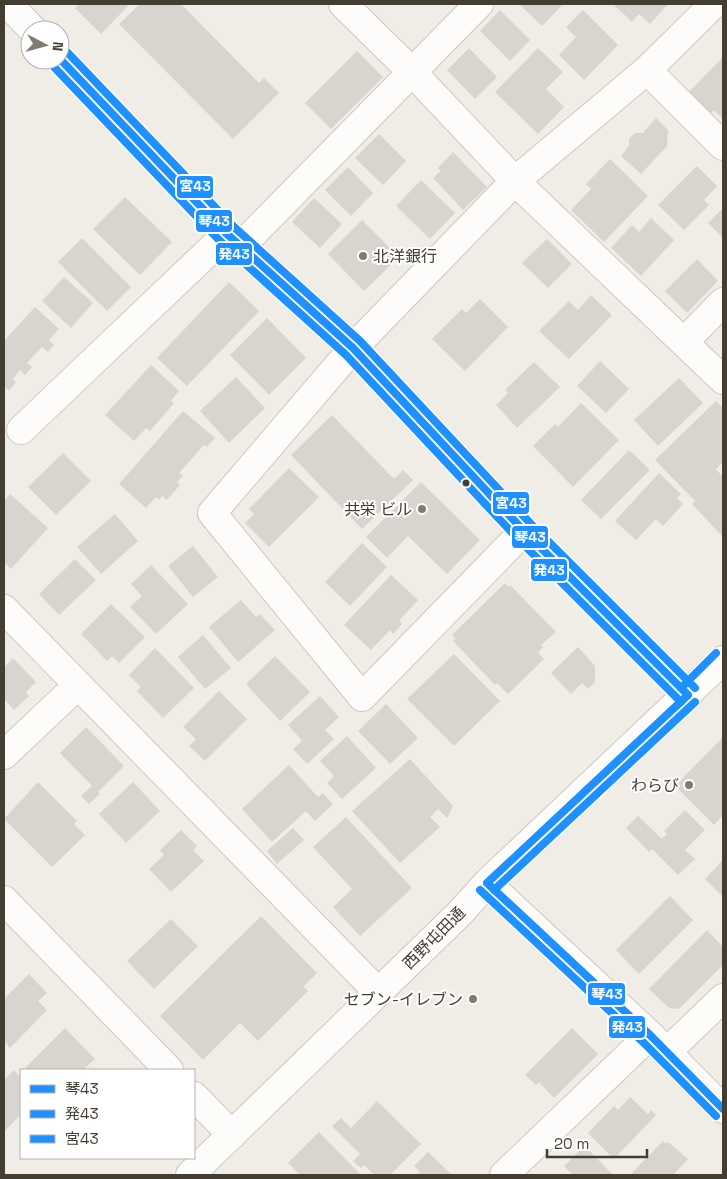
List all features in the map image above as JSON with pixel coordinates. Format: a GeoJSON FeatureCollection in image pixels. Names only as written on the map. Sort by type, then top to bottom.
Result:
{"type":"FeatureCollection","features":[{"type":"Feature","properties":{"kind":"street"},"geometry":{"type":"LineString","coordinates":[[8,4],[23,20]]}},
{"type":"Feature","properties":{"kind":"street"},"geometry":{"type":"LineString","coordinates":[[343,4],[412,72],[515,181],[723,380]]}},
{"type":"Feature","properties":{"kind":"street"},"geometry":{"type":"LineString","coordinates":[[21,430],[233,240],[412,72],[480,4]]}},
{"type":"Feature","properties":{"kind":"street"},"geometry":{"type":"LineString","coordinates":[[524,531],[362,698],[212,513],[353,348],[515,181],[648,70],[714,4]]}},
{"type":"Feature","properties":{"kind":"street"},"geometry":{"type":"LineString","coordinates":[[70,69],[233,240],[353,348],[524,531],[688,695]]}},
{"type":"Feature","properties":{"kind":"street"},"geometry":{"type":"LineString","coordinates":[[648,70],[723,146]]}},
{"type":"Feature","properties":{"kind":"street"},"geometry":{"type":"LineString","coordinates":[[684,342],[723,302]]}},
{"type":"Feature","properties":{"kind":"street"},"geometry":{"type":"LineString","coordinates":[[4,609],[378,992]]}},
{"type":"Feature","properties":{"kind":"street","name":"西野屯田通"},"geometry":{"type":"LineString","coordinates":[[190,1175],[487,883],[723,660]]}},
{"type":"Feature","properties":{"kind":"street"},"geometry":{"type":"LineString","coordinates":[[4,754],[78,685]]}},
{"type":"Feature","properties":{"kind":"street"},"geometry":{"type":"LineString","coordinates":[[487,883],[659,1044],[723,1109]]}},
{"type":"Feature","properties":{"kind":"street"},"geometry":{"type":"LineString","coordinates":[[4,900],[168,1069]]}},
{"type":"Feature","properties":{"kind":"street"},"geometry":{"type":"LineString","coordinates":[[504,1175],[659,1044],[723,998]]}},
{"type":"Feature","properties":{"kind":"street"},"geometry":{"type":"LineString","coordinates":[[195,1097],[232,1135]]}},
{"type":"Feature","properties":{"kind":"building"},"geometry":{"type":"Polygon","coordinates":[[[79,4],[125,4],[128,6],[101,34],[75,8],[79,4]]]}},
{"type":"Feature","properties":{"kind":"building"},"geometry":{"type":"Polygon","coordinates":[[[140,4],[181,4],[259,83],[264,78],[279,93],[233,139],[119,24],[140,4]]]}},
{"type":"Feature","properties":{"kind":"building"},"geometry":{"type":"Polygon","coordinates":[[[519,4],[563,4],[542,26],[519,4]]]}},
{"type":"Feature","properties":{"kind":"building"},"geometry":{"type":"Polygon","coordinates":[[[613,4],[668,4],[650,24],[639,14],[632,22],[613,4]]]}},
{"type":"Feature","properties":{"kind":"building"},"geometry":{"type":"Polygon","coordinates":[[[500,10],[530,40],[510,61],[480,31],[500,10]]]}},
{"type":"Feature","properties":{"kind":"building"},"geometry":{"type":"Polygon","coordinates":[[[583,10],[618,45],[584,80],[559,55],[576,37],[566,27],[583,10]]]}},
{"type":"Feature","properties":{"kind":"building"},"geometry":{"type":"Polygon","coordinates":[[[469,48],[497,77],[475,99],[447,70],[469,48]]]}},
{"type":"Feature","properties":{"kind":"building"},"geometry":{"type":"Polygon","coordinates":[[[538,48],[563,72],[546,89],[564,107],[538,134],[495,92],[538,48]]]}},
{"type":"Feature","properties":{"kind":"building"},"geometry":{"type":"Polygon","coordinates":[[[357,51],[383,77],[331,129],[305,103],[357,51]]]}},
{"type":"Feature","properties":{"kind":"building"},"geometry":{"type":"Polygon","coordinates":[[[723,57],[723,119],[714,110],[710,114],[689,92],[723,57]]]}},
{"type":"Feature","properties":{"kind":"building"},"geometry":{"type":"Polygon","coordinates":[[[656,118],[668,130],[667,146],[641,174],[621,156],[629,146],[629,139],[635,133],[643,133],[656,118]]]}},
{"type":"Feature","properties":{"kind":"building"},"geometry":{"type":"Polygon","coordinates":[[[379,134],[406,161],[383,185],[355,158],[379,134]]]}},
{"type":"Feature","properties":{"kind":"building"},"geometry":{"type":"Polygon","coordinates":[[[453,152],[487,187],[463,210],[433,178],[441,171],[438,168],[453,152]]]}},
{"type":"Feature","properties":{"kind":"building"},"geometry":{"type":"Polygon","coordinates":[[[610,159],[648,196],[604,242],[571,210],[591,189],[586,184],[610,159]]]}},
{"type":"Feature","properties":{"kind":"building"},"geometry":{"type":"Polygon","coordinates":[[[697,166],[717,186],[704,200],[709,205],[684,230],[658,205],[697,166]]]}},
{"type":"Feature","properties":{"kind":"building"},"geometry":{"type":"Polygon","coordinates":[[[348,167],[373,193],[351,216],[325,190],[348,167]]]}},
{"type":"Feature","properties":{"kind":"building"},"geometry":{"type":"Polygon","coordinates":[[[421,180],[455,213],[430,239],[396,206],[421,180]]]}},
{"type":"Feature","properties":{"kind":"building"},"geometry":{"type":"Polygon","coordinates":[[[125,197],[172,242],[140,275],[93,229],[125,197]]]}},
{"type":"Feature","properties":{"kind":"building"},"geometry":{"type":"Polygon","coordinates":[[[314,198],[342,224],[320,248],[292,222],[314,198]]]}},
{"type":"Feature","properties":{"kind":"building"},"geometry":{"type":"Polygon","coordinates":[[[723,208],[723,238],[708,223],[723,208]]]}},
{"type":"Feature","properties":{"kind":"building"},"geometry":{"type":"Polygon","coordinates":[[[651,218],[674,240],[641,276],[611,248],[632,225],[639,232],[651,218]]]}},
{"type":"Feature","properties":{"kind":"building","name":"北洋銀行"},"geometry":{"type":"Polygon","coordinates":[[[362,220],[399,257],[364,291],[328,254],[362,220]]]}},
{"type":"Feature","properties":{"kind":"building"},"geometry":{"type":"Polygon","coordinates":[[[82,238],[131,287],[107,311],[58,262],[82,238]]]}},
{"type":"Feature","properties":{"kind":"building"},"geometry":{"type":"Polygon","coordinates":[[[547,239],[572,264],[548,288],[522,263],[547,239]]]}},
{"type":"Feature","properties":{"kind":"building"},"geometry":{"type":"Polygon","coordinates":[[[697,259],[718,281],[687,313],[665,291],[697,259]]]}},
{"type":"Feature","properties":{"kind":"building"},"geometry":{"type":"Polygon","coordinates":[[[64,277],[93,303],[71,328],[42,301],[64,277]]]}},
{"type":"Feature","properties":{"kind":"building"},"geometry":{"type":"Polygon","coordinates":[[[229,282],[259,311],[187,386],[157,358],[229,282]]]}},
{"type":"Feature","properties":{"kind":"building"},"geometry":{"type":"Polygon","coordinates":[[[591,295],[612,315],[569,359],[539,331],[569,301],[578,310],[591,295]]]}},
{"type":"Feature","properties":{"kind":"building"},"geometry":{"type":"Polygon","coordinates":[[[480,299],[508,327],[465,371],[432,339],[462,309],[466,313],[480,299]]]}},
{"type":"Feature","properties":{"kind":"building"},"geometry":{"type":"Polygon","coordinates":[[[35,307],[59,329],[49,340],[54,345],[48,352],[42,347],[27,363],[32,367],[25,375],[20,370],[13,379],[16,382],[9,391],[4,388],[4,341],[35,307]]]}},
{"type":"Feature","properties":{"kind":"building"},"geometry":{"type":"Polygon","coordinates":[[[267,318],[306,358],[269,395],[230,355],[267,318]]]}},
{"type":"Feature","properties":{"kind":"building"},"geometry":{"type":"Polygon","coordinates":[[[600,361],[629,389],[606,413],[577,386],[600,361]]]}},
{"type":"Feature","properties":{"kind":"building"},"geometry":{"type":"Polygon","coordinates":[[[534,362],[560,387],[517,428],[496,405],[508,393],[505,390],[534,362]]]}},
{"type":"Feature","properties":{"kind":"building"},"geometry":{"type":"Polygon","coordinates":[[[151,365],[179,391],[171,401],[174,403],[150,431],[146,428],[134,441],[105,415],[151,365]]]}},
{"type":"Feature","properties":{"kind":"building"},"geometry":{"type":"Polygon","coordinates":[[[236,377],[265,408],[229,443],[200,411],[236,377]]]}},
{"type":"Feature","properties":{"kind":"building"},"geometry":{"type":"Polygon","coordinates":[[[679,378],[703,403],[658,446],[634,420],[679,378]]]}},
{"type":"Feature","properties":{"kind":"building"},"geometry":{"type":"Polygon","coordinates":[[[716,401],[723,408],[723,462],[716,469],[723,477],[723,537],[692,504],[695,501],[655,460],[716,401]]]}},
{"type":"Feature","properties":{"kind":"building"},"geometry":{"type":"Polygon","coordinates":[[[581,403],[619,440],[573,487],[533,446],[555,424],[558,427],[581,403]]]}},
{"type":"Feature","properties":{"kind":"building"},"geometry":{"type":"Polygon","coordinates":[[[183,411],[215,438],[207,447],[204,445],[179,473],[183,476],[177,482],[180,485],[167,500],[162,496],[159,500],[156,497],[146,508],[119,484],[183,411]]]}},
{"type":"Feature","properties":{"kind":"building"},"geometry":{"type":"Polygon","coordinates":[[[332,415],[394,479],[403,470],[413,480],[362,529],[291,455],[332,415]]]}},
{"type":"Feature","properties":{"kind":"building"},"geometry":{"type":"Polygon","coordinates":[[[629,450],[650,470],[601,519],[581,500],[629,450]]]}},
{"type":"Feature","properties":{"kind":"building"},"geometry":{"type":"Polygon","coordinates":[[[63,453],[91,481],[56,515],[28,487],[63,453]]]}},
{"type":"Feature","properties":{"kind":"building"},"geometry":{"type":"Polygon","coordinates":[[[289,468],[319,497],[269,547],[245,523],[254,514],[249,509],[289,468]]]}},
{"type":"Feature","properties":{"kind":"building"},"geometry":{"type":"Polygon","coordinates":[[[659,473],[681,494],[677,498],[683,504],[663,526],[656,519],[636,540],[615,521],[659,473]]]}},
{"type":"Feature","properties":{"kind":"building","name":"共栄 ビル"},"geometry":{"type":"Polygon","coordinates":[[[421,482],[480,540],[447,574],[408,536],[387,558],[366,537],[421,482]]]}},
{"type":"Feature","properties":{"kind":"building"},"geometry":{"type":"Polygon","coordinates":[[[10,494],[48,528],[11,569],[4,562],[4,501],[10,494]]]}},
{"type":"Feature","properties":{"kind":"building"},"geometry":{"type":"Polygon","coordinates":[[[115,514],[138,541],[101,574],[77,547],[115,514]]]}},
{"type":"Feature","properties":{"kind":"building"},"geometry":{"type":"Polygon","coordinates":[[[362,543],[387,567],[350,606],[325,582],[362,543]]]}},
{"type":"Feature","properties":{"kind":"building"},"geometry":{"type":"Polygon","coordinates":[[[193,546],[218,577],[193,597],[168,566],[193,546]]]}},
{"type":"Feature","properties":{"kind":"building"},"geometry":{"type":"Polygon","coordinates":[[[75,559],[96,580],[59,615],[39,594],[75,559]]]}},
{"type":"Feature","properties":{"kind":"building"},"geometry":{"type":"Polygon","coordinates":[[[151,565],[188,604],[156,634],[130,607],[142,596],[131,584],[151,565]]]}},
{"type":"Feature","properties":{"kind":"building"},"geometry":{"type":"Polygon","coordinates":[[[391,575],[418,600],[399,621],[402,624],[393,634],[390,630],[371,650],[344,625],[391,575]]]}},
{"type":"Feature","properties":{"kind":"building"},"geometry":{"type":"Polygon","coordinates":[[[505,583],[508,587],[510,585],[556,632],[541,645],[543,647],[538,653],[544,659],[508,694],[497,683],[495,685],[453,641],[456,639],[452,635],[505,583]]]}},
{"type":"Feature","properties":{"kind":"building"},"geometry":{"type":"Polygon","coordinates":[[[241,600],[256,617],[260,614],[275,630],[238,662],[209,627],[241,600]]]}},
{"type":"Feature","properties":{"kind":"building"},"geometry":{"type":"Polygon","coordinates":[[[111,604],[145,637],[119,663],[112,656],[107,661],[81,634],[111,604]]]}},
{"type":"Feature","properties":{"kind":"building"},"geometry":{"type":"Polygon","coordinates":[[[203,635],[231,668],[205,689],[178,657],[203,635]]]}},
{"type":"Feature","properties":{"kind":"building"},"geometry":{"type":"Polygon","coordinates":[[[578,647],[595,666],[595,682],[588,689],[582,683],[571,694],[551,673],[578,647]]]}},
{"type":"Feature","properties":{"kind":"building"},"geometry":{"type":"Polygon","coordinates":[[[155,648],[194,688],[163,718],[137,691],[141,687],[129,675],[155,648]]]}},
{"type":"Feature","properties":{"kind":"building"},"geometry":{"type":"Polygon","coordinates":[[[454,654],[500,701],[454,746],[407,699],[454,654]]]}},
{"type":"Feature","properties":{"kind":"building"},"geometry":{"type":"Polygon","coordinates":[[[275,656],[310,692],[280,721],[246,684],[275,656]]]}},
{"type":"Feature","properties":{"kind":"building"},"geometry":{"type":"Polygon","coordinates":[[[13,658],[36,682],[26,692],[29,696],[14,710],[4,699],[4,667],[13,658]]]}},
{"type":"Feature","properties":{"kind":"building"},"geometry":{"type":"Polygon","coordinates":[[[219,691],[247,719],[205,761],[189,746],[196,739],[183,727],[219,691]]]}},
{"type":"Feature","properties":{"kind":"building"},"geometry":{"type":"Polygon","coordinates":[[[320,696],[339,717],[325,730],[334,739],[307,764],[293,749],[302,741],[288,725],[320,696]]]}},
{"type":"Feature","properties":{"kind":"building"},"geometry":{"type":"Polygon","coordinates":[[[386,704],[418,738],[390,764],[358,731],[386,704]]]}},
{"type":"Feature","properties":{"kind":"building"},"geometry":{"type":"Polygon","coordinates":[[[86,727],[124,766],[98,792],[100,794],[89,804],[81,796],[92,786],[60,753],[86,727]]]}},
{"type":"Feature","properties":{"kind":"building"},"geometry":{"type":"Polygon","coordinates":[[[347,736],[376,768],[342,799],[327,783],[334,776],[320,761],[347,736]]]}},
{"type":"Feature","properties":{"kind":"building"},"geometry":{"type":"Polygon","coordinates":[[[723,737],[723,815],[714,825],[675,786],[723,737]]]}},
{"type":"Feature","properties":{"kind":"building"},"geometry":{"type":"Polygon","coordinates":[[[410,759],[453,806],[447,818],[438,809],[430,817],[440,827],[400,863],[352,811],[410,759]]]}},
{"type":"Feature","properties":{"kind":"building"},"geometry":{"type":"Polygon","coordinates":[[[289,765],[318,797],[323,793],[333,804],[315,821],[306,811],[272,842],[242,809],[289,765]]]}},
{"type":"Feature","properties":{"kind":"building"},"geometry":{"type":"Polygon","coordinates":[[[38,782],[77,821],[74,824],[85,835],[52,867],[4,819],[38,782]]]}},
{"type":"Feature","properties":{"kind":"building"},"geometry":{"type":"Polygon","coordinates":[[[133,782],[160,811],[126,843],[99,814],[133,782]]]}},
{"type":"Feature","properties":{"kind":"building"},"geometry":{"type":"Polygon","coordinates":[[[685,810],[705,830],[685,850],[695,859],[678,875],[652,849],[649,852],[626,828],[638,816],[662,839],[667,834],[664,831],[685,810]]]}},
{"type":"Feature","properties":{"kind":"building"},"geometry":{"type":"Polygon","coordinates":[[[346,817],[412,888],[360,936],[333,907],[352,889],[313,847],[346,817]]]}},
{"type":"Feature","properties":{"kind":"building"},"geometry":{"type":"Polygon","coordinates":[[[293,828],[304,840],[277,864],[267,851],[293,828]]]}},
{"type":"Feature","properties":{"kind":"building"},"geometry":{"type":"Polygon","coordinates":[[[181,830],[197,846],[193,850],[204,861],[171,892],[149,869],[164,855],[160,850],[181,830]]]}},
{"type":"Feature","properties":{"kind":"building"},"geometry":{"type":"Polygon","coordinates":[[[723,860],[723,897],[705,879],[723,860]]]}},
{"type":"Feature","properties":{"kind":"building"},"geometry":{"type":"Polygon","coordinates":[[[670,896],[693,920],[639,974],[616,950],[670,896]]]}},
{"type":"Feature","properties":{"kind":"building"},"geometry":{"type":"Polygon","coordinates":[[[261,916],[317,973],[303,987],[308,991],[258,1041],[240,1023],[203,1060],[160,1016],[261,916]]]}},
{"type":"Feature","properties":{"kind":"building"},"geometry":{"type":"Polygon","coordinates":[[[171,919],[198,946],[154,989],[127,961],[171,919]]]}},
{"type":"Feature","properties":{"kind":"building"},"geometry":{"type":"Polygon","coordinates":[[[707,930],[723,947],[723,965],[679,1009],[669,1008],[649,989],[707,930]]]}},
{"type":"Feature","properties":{"kind":"building"},"geometry":{"type":"Polygon","coordinates":[[[29,974],[47,993],[38,1001],[47,1010],[10,1048],[4,1041],[4,999],[29,974]]]}},
{"type":"Feature","properties":{"kind":"building"},"geometry":{"type":"Polygon","coordinates":[[[65,1028],[95,1059],[84,1069],[25,1068],[65,1028]]]}},
{"type":"Feature","properties":{"kind":"building"},"geometry":{"type":"Polygon","coordinates":[[[572,1028],[598,1054],[554,1098],[539,1082],[536,1085],[525,1075],[572,1028]]]}},
{"type":"Feature","properties":{"kind":"building"},"geometry":{"type":"Polygon","coordinates":[[[14,1070],[20,1077],[20,1115],[4,1132],[4,1080],[14,1070]]]}},
{"type":"Feature","properties":{"kind":"building"},"geometry":{"type":"Polygon","coordinates":[[[630,1097],[648,1114],[651,1110],[656,1115],[614,1159],[588,1133],[614,1106],[618,1110],[630,1097]]]}},
{"type":"Feature","properties":{"kind":"building"},"geometry":{"type":"Polygon","coordinates":[[[377,1101],[421,1144],[390,1175],[374,1175],[364,1165],[361,1168],[353,1161],[360,1154],[332,1126],[341,1118],[351,1128],[377,1101]]]}},
{"type":"Feature","properties":{"kind":"building"},"geometry":{"type":"Polygon","coordinates":[[[319,1132],[361,1175],[300,1175],[288,1163],[319,1132]]]}},
{"type":"Feature","properties":{"kind":"building"},"geometry":{"type":"Polygon","coordinates":[[[663,1141],[666,1144],[668,1142],[688,1159],[673,1175],[630,1175],[663,1141]]]}},
{"type":"Feature","properties":{"kind":"building"},"geometry":{"type":"Polygon","coordinates":[[[585,1146],[613,1175],[573,1175],[564,1166],[585,1146]]]}},
{"type":"Feature","properties":{"kind":"building"},"geometry":{"type":"Polygon","coordinates":[[[428,1152],[452,1175],[416,1175],[420,1172],[414,1166],[428,1152]]]}},
{"type":"Feature","properties":{"kind":"transit line","name":"宮43"},"geometry":{"type":"LineString","coordinates":[[70,55],[234,227],[360,341],[531,524],[695,688]]}},
{"type":"Feature","properties":{"kind":"transit line","name":"琴43"},"geometry":{"type":"LineString","coordinates":[[70,69],[227,234],[353,348],[524,531],[688,695]]}},
{"type":"Feature","properties":{"kind":"transit line","name":"発43"},"geometry":{"type":"LineString","coordinates":[[57,70],[220,241],[346,355],[517,538],[681,702]]}},
{"type":"Feature","properties":{"kind":"transit line","name":"宮43"},"geometry":{"type":"LineString","coordinates":[[681,688],[716,653]]}},
{"type":"Feature","properties":{"kind":"transit line","name":"琴43"},"geometry":{"type":"LineString","coordinates":[[487,883],[688,695]]}},
{"type":"Feature","properties":{"kind":"transit line","name":"発43"},"geometry":{"type":"LineString","coordinates":[[494,890],[695,702]]}},
{"type":"Feature","properties":{"kind":"transit line","name":"琴43"},"geometry":{"type":"LineString","coordinates":[[487,883],[650,1035],[723,1109]]}},
{"type":"Feature","properties":{"kind":"transit line","name":"発43"},"geometry":{"type":"LineString","coordinates":[[480,890],[643,1042],[716,1116]]}},
{"type":"Feature","properties":{"kind":"place","name":"北洋銀行"},"geometry":{"type":"Point","coordinates":[363,256]}},
{"type":"Feature","properties":{"kind":"place","name":"共栄 ビル"},"geometry":{"type":"Point","coordinates":[422,509]}},
{"type":"Feature","properties":{"kind":"place","name":"わらび"},"geometry":{"type":"Point","coordinates":[689,785]}},
{"type":"Feature","properties":{"kind":"place","name":"セブン-イレブン"},"geometry":{"type":"Point","coordinates":[473,999]}}]}
